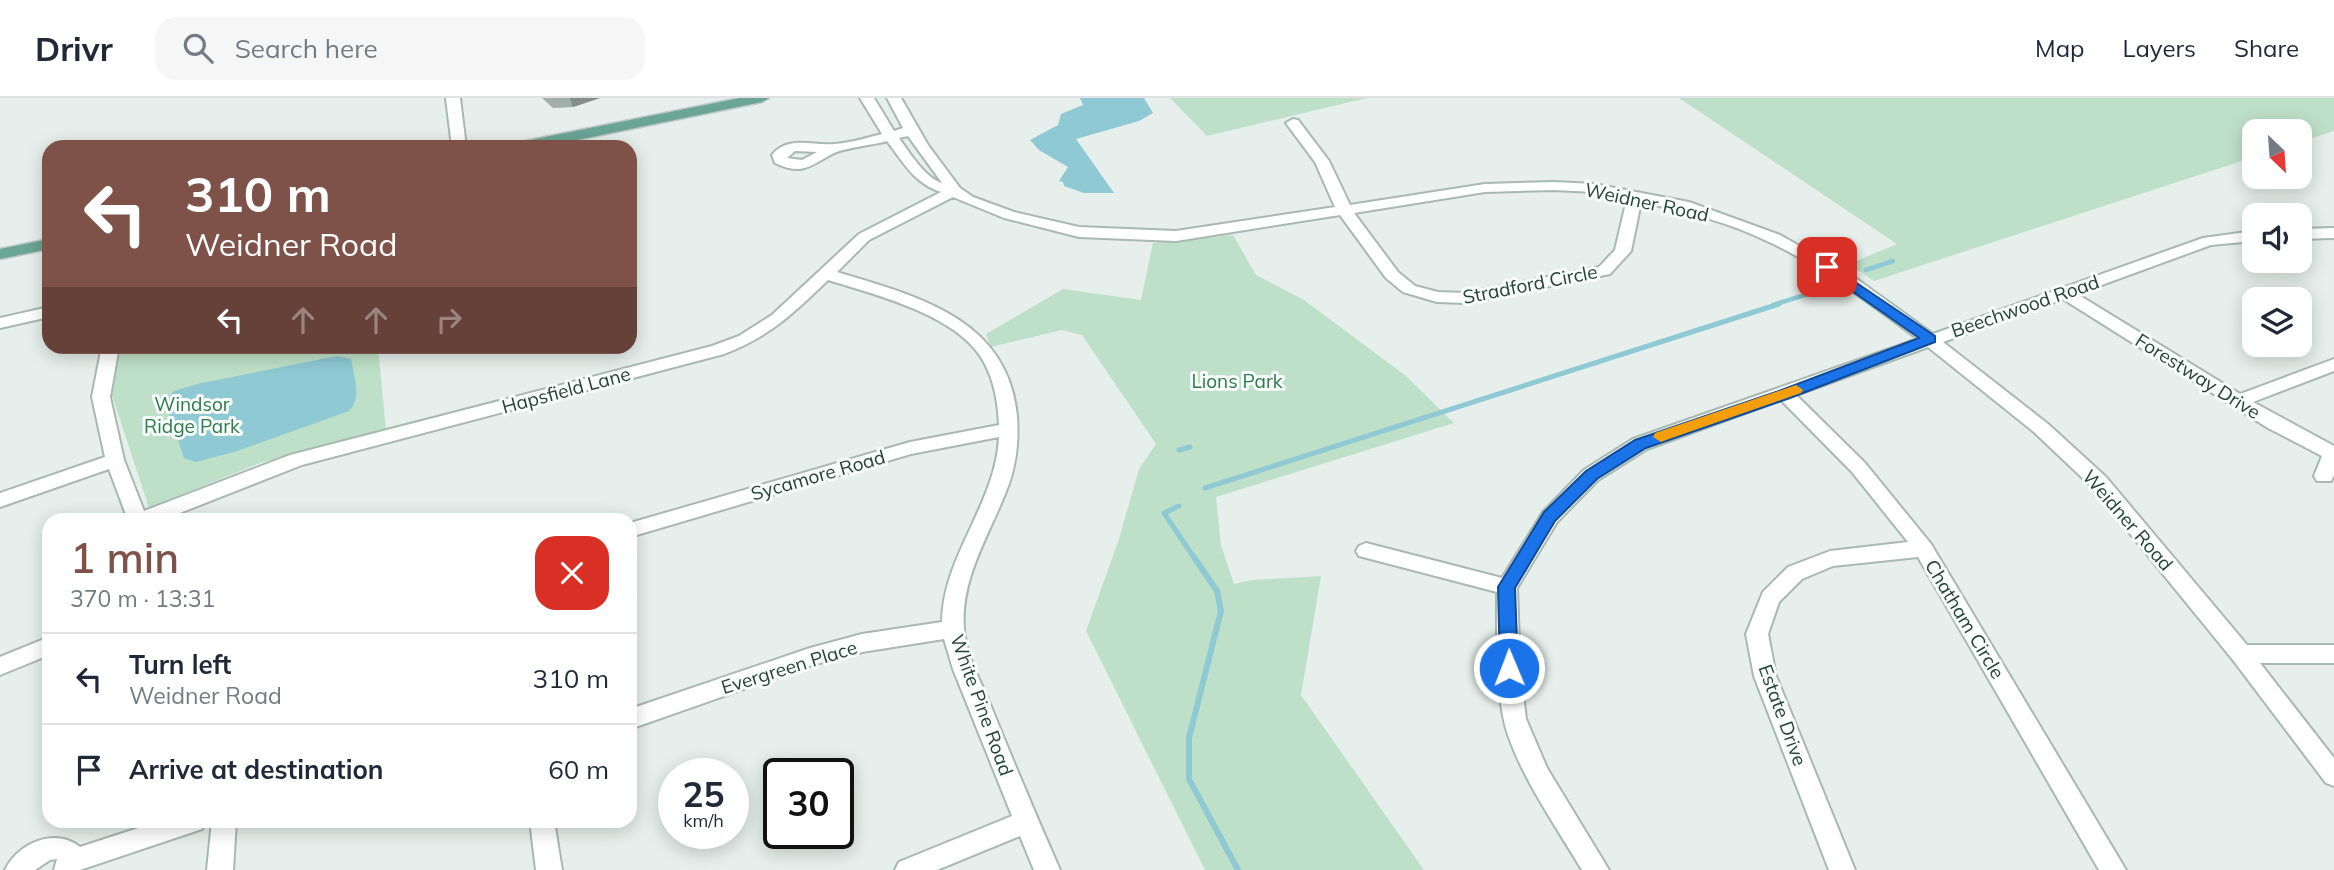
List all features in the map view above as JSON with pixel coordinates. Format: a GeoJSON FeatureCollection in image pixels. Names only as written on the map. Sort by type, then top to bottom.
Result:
{"type":"FeatureCollection","features":[{"type":"Feature","properties":{"kind":"main road"},"geometry":{"type":"LineString","coordinates":[[555,140],[762,98]]}},
{"type":"Feature","properties":{"kind":"main road"},"geometry":{"type":"LineString","coordinates":[[0,254],[42,245]]}},
{"type":"Feature","properties":{"kind":"street"},"geometry":{"type":"LineString","coordinates":[[453,98],[457,140]]}},
{"type":"Feature","properties":{"kind":"street","name":"Weidner Road"},"geometry":{"type":"LineString","coordinates":[[867,98],[913,166],[931,184],[954,191],[968,201],[1045,226],[1112,236],[1157,237],[1195,234],[1485,188],[1554,186],[1594,188],[1689,207],[1774,238],[1847,279],[1930,339],[2041,428],[2099,482],[2241,654],[2334,776]]}},
{"type":"Feature","properties":{"kind":"street","name":"Weidner Road"},"geometry":{"type":"LineString","coordinates":[[894,98],[911,131],[931,160],[949,179],[954,191]]}},
{"type":"Feature","properties":{"kind":"street","name":"Stradford Circle"},"geometry":{"type":"LineString","coordinates":[[1293,122],[1322,161],[1345,211],[1398,281],[1418,293],[1453,299],[1604,271],[1623,251],[1635,195]]}},
{"type":"Feature","properties":{"kind":"street"},"geometry":{"type":"LineString","coordinates":[[828,150],[911,131]]}},
{"type":"Feature","properties":{"kind":"street","name":"Hapsfield Lane"},"geometry":{"type":"LineString","coordinates":[[157,513],[297,460],[718,350],[763,330],[864,237],[954,191]]}},
{"type":"Feature","properties":{"kind":"street"},"geometry":{"type":"LineString","coordinates":[[2312,234],[2334,233]]}},
{"type":"Feature","properties":{"kind":"street","name":"Beechwood Road"},"geometry":{"type":"LineString","coordinates":[[1507,587],[1549,517],[1591,475],[1640,444],[2209,242],[2242,238]]}},
{"type":"Feature","properties":{"kind":"street","name":"White Pine Road"},"geometry":{"type":"LineString","coordinates":[[826,274],[877,290],[949,321],[982,345],[998,373],[1005,394],[1009,430],[1004,471],[995,496],[967,551],[954,601],[953,629],[963,665],[1047,870]]}},
{"type":"Feature","properties":{"kind":"street","name":"Forestway Drive"},"geometry":{"type":"LineString","coordinates":[[2066,293],[2306,442],[2333,454]]}},
{"type":"Feature","properties":{"kind":"street"},"geometry":{"type":"LineString","coordinates":[[0,323],[42,314]]}},
{"type":"Feature","properties":{"kind":"street"},"geometry":{"type":"LineString","coordinates":[[109,354],[101,397],[116,460],[136,513]]}},
{"type":"Feature","properties":{"kind":"street"},"geometry":{"type":"LineString","coordinates":[[2239,401],[2334,365]]}},
{"type":"Feature","properties":{"kind":"street","name":"Chatham Circle"},"geometry":{"type":"LineString","coordinates":[[1785,394],[1839,445],[1889,500],[1924,550],[2113,870]]}},
{"type":"Feature","properties":{"kind":"street","name":"Sycamore Road"},"geometry":{"type":"LineString","coordinates":[[637,528],[910,448],[974,434],[1009,430]]}},
{"type":"Feature","properties":{"kind":"street"},"geometry":{"type":"LineString","coordinates":[[2324,476],[2333,454]]}},
{"type":"Feature","properties":{"kind":"street"},"geometry":{"type":"LineString","coordinates":[[0,500],[116,460]]}},
{"type":"Feature","properties":{"kind":"street","name":"Estate Drive"},"geometry":{"type":"LineString","coordinates":[[1842,870],[1765,676],[1757,634],[1770,598],[1795,573],[1830,559],[1877,552],[1924,550]]}},
{"type":"Feature","properties":{"kind":"street"},"geometry":{"type":"LineString","coordinates":[[1366,551],[1507,587],[1509,668],[1515,719],[1537,773],[1596,870]]}},
{"type":"Feature","properties":{"kind":"street","name":"Evergreen Place"},"geometry":{"type":"LineString","coordinates":[[637,717],[810,657],[862,643],[953,629]]}},
{"type":"Feature","properties":{"kind":"street"},"geometry":{"type":"LineString","coordinates":[[0,666],[42,649]]}},
{"type":"Feature","properties":{"kind":"street"},"geometry":{"type":"LineString","coordinates":[[2241,654],[2334,654]]}},
{"type":"Feature","properties":{"kind":"street"},"geometry":{"type":"LineString","coordinates":[[908,870],[1026,822]]}},
{"type":"Feature","properties":{"kind":"street"},"geometry":{"type":"LineString","coordinates":[[18,870],[36,854],[54,848],[68,851],[69,866],[174,828]]}},
{"type":"Feature","properties":{"kind":"street"},"geometry":{"type":"LineString","coordinates":[[220,870],[223,828]]}},
{"type":"Feature","properties":{"kind":"street"},"geometry":{"type":"LineString","coordinates":[[543,828],[549,870]]}},
{"type":"Feature","properties":{"kind":"green space"},"geometry":{"type":"Polygon","coordinates":[[[1170,98],[1367,98],[1207,136],[1170,98]]]}},
{"type":"Feature","properties":{"kind":"green space"},"geometry":{"type":"Polygon","coordinates":[[[1679,98],[2334,98],[2334,131],[2312,138],[2312,119],[2242,119],[2242,161],[1874,281],[1849,264],[1897,244],[1679,98]]]}},
{"type":"Feature","properties":{"kind":"green space","name":"Lions Park"},"geometry":{"type":"Polygon","coordinates":[[[1233,235],[1256,275],[1304,300],[1406,376],[1454,423],[1216,497],[1221,545],[1234,584],[1252,580],[1321,576],[1301,695],[1424,870],[1205,870],[1086,631],[1119,539],[1139,469],[1156,444],[1082,335],[1062,330],[991,347],[986,334],[1063,289],[1141,300],[1153,243],[1233,235]]]}},
{"type":"Feature","properties":{"kind":"green space","name":"Windsor Ridge Park"},"geometry":{"type":"Polygon","coordinates":[[[119,354],[379,354],[386,430],[260,463],[149,508],[112,395],[119,354]]]}},
{"type":"Feature","properties":{"kind":"water"},"geometry":{"type":"Polygon","coordinates":[[[1080,98],[1144,98],[1153,113],[1139,121],[1076,139],[1114,193],[1084,193],[1064,186],[1063,182],[1059,181],[1068,167],[1039,150],[1030,140],[1058,125],[1061,114],[1083,105],[1080,98]]]}},
{"type":"Feature","properties":{"kind":"water"},"geometry":{"type":"Polygon","coordinates":[[[337,356],[351,359],[356,393],[349,411],[237,451],[196,462],[184,458],[168,411],[169,396],[174,391],[337,356]]]}},
{"type":"Feature","properties":{"kind":"waterway"},"geometry":{"type":"LineString","coordinates":[[1866,270],[1893,261]]}},
{"type":"Feature","properties":{"kind":"waterway"},"geometry":{"type":"LineString","coordinates":[[1773,305],[1827,288]]}},
{"type":"Feature","properties":{"kind":"waterway"},"geometry":{"type":"LineString","coordinates":[[1205,488],[1779,304]]}},
{"type":"Feature","properties":{"kind":"waterway"},"geometry":{"type":"LineString","coordinates":[[1179,450],[1190,447]]}},
{"type":"Feature","properties":{"kind":"waterway"},"geometry":{"type":"LineString","coordinates":[[1179,506],[1164,513],[1195,559]]}},
{"type":"Feature","properties":{"kind":"waterway"},"geometry":{"type":"LineString","coordinates":[[1194,557],[1217,591],[1221,611],[1189,738],[1189,779],[1238,870]]}},
{"type":"Feature","properties":{"kind":"slow traffic"},"geometry":{"type":"LineString","coordinates":[[1661,437],[1796,390]]}},
{"type":"Feature","properties":{"kind":"route"},"geometry":{"type":"LineString","coordinates":[[1509,668],[1507,587],[1549,517],[1591,475],[1640,444],[1785,394],[1930,339],[1827,267]]}}]}
